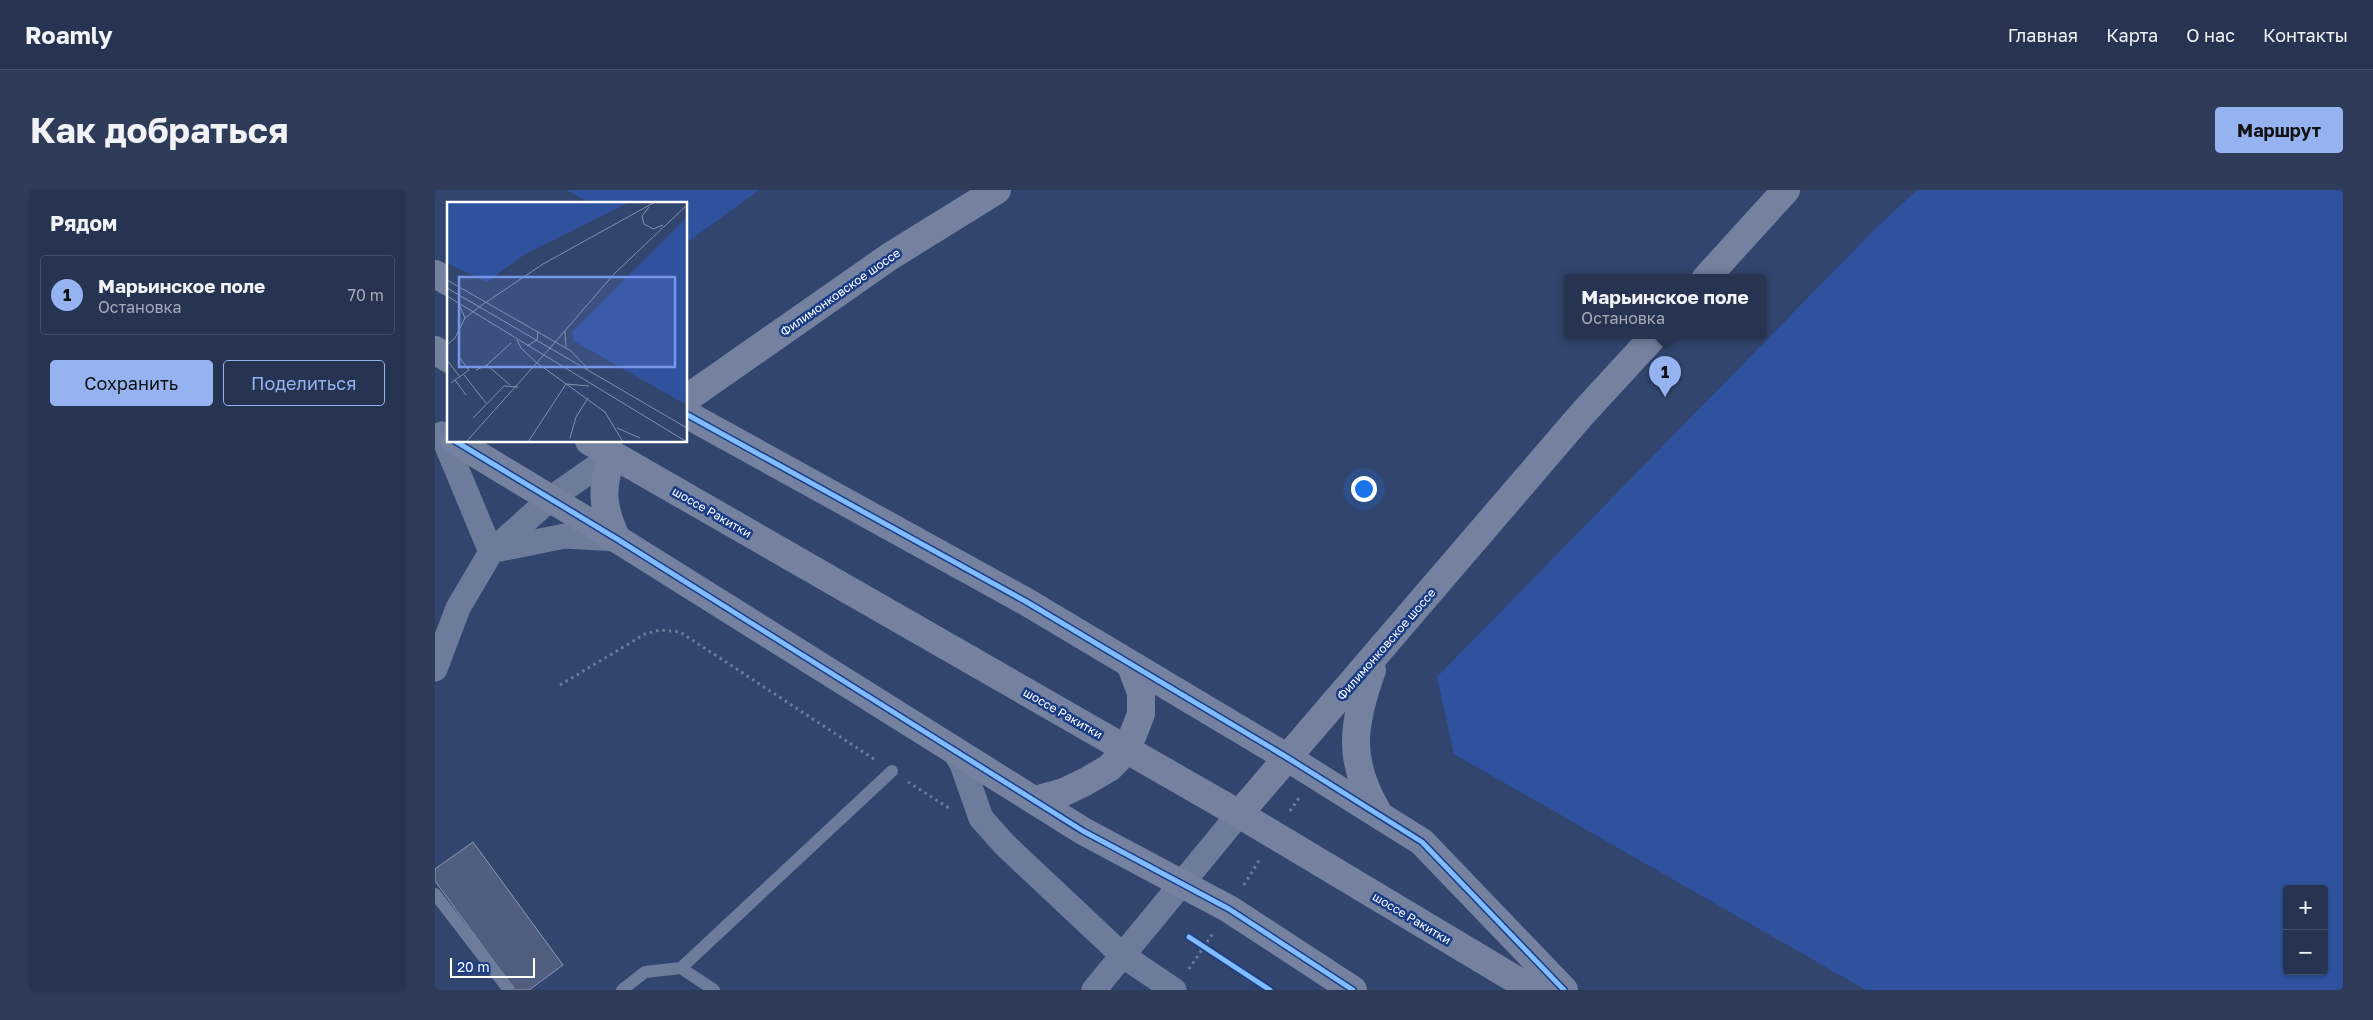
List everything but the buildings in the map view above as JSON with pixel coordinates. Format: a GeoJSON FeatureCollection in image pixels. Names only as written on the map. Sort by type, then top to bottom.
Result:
{"type":"FeatureCollection","features":[{"type":"Feature","properties":{"kind":"street","name":"Филимонковское шоссе"},"geometry":{"type":"LineString","coordinates":[[687,398],[889,257],[997,190]]}},
{"type":"Feature","properties":{"kind":"street"},"geometry":{"type":"LineString","coordinates":[[1710,274],[1786,190]]}},
{"type":"Feature","properties":{"kind":"street"},"geometry":{"type":"LineString","coordinates":[[435,274],[447,281]]}},
{"type":"Feature","properties":{"kind":"street","name":"Филимонковское шоссе"},"geometry":{"type":"LineString","coordinates":[[1094,990],[1239,814],[1376,657],[1583,413],[1651,339]]}},
{"type":"Feature","properties":{"kind":"street"},"geometry":{"type":"LineString","coordinates":[[435,350],[447,357]]}},
{"type":"Feature","properties":{"kind":"street"},"geometry":{"type":"LineString","coordinates":[[687,415],[1025,602],[1288,758],[1422,842],[1564,990]]}},
{"type":"Feature","properties":{"kind":"street"},"geometry":{"type":"LineString","coordinates":[[448,442],[491,552]]}},
{"type":"Feature","properties":{"kind":"street"},"geometry":{"type":"LineString","coordinates":[[457,442],[952,747],[1083,831],[1229,909],[1353,990]]}},
{"type":"Feature","properties":{"kind":"street","name":"шоссе Ракитки"},"geometry":{"type":"LineString","coordinates":[[594,442],[621,448],[1533,990]]}},
{"type":"Feature","properties":{"kind":"street"},"geometry":{"type":"LineString","coordinates":[[435,669],[458,608],[491,552],[551,499],[621,448]]}},
{"type":"Feature","properties":{"kind":"street"},"geometry":{"type":"LineString","coordinates":[[617,539],[607,519],[603,488],[621,448]]}},
{"type":"Feature","properties":{"kind":"street"},"geometry":{"type":"LineString","coordinates":[[491,552],[565,536],[617,539]]}},
{"type":"Feature","properties":{"kind":"street"},"geometry":{"type":"LineString","coordinates":[[1376,657],[1359,706],[1355,754],[1364,790],[1380,815]]}},
{"type":"Feature","properties":{"kind":"street"},"geometry":{"type":"LineString","coordinates":[[1035,800],[1064,792],[1085,782],[1109,768],[1127,750],[1141,714],[1141,693],[1131,666]]}},
{"type":"Feature","properties":{"kind":"street"},"geometry":{"type":"LineString","coordinates":[[952,747],[962,764],[981,818],[1005,845],[1122,955],[1174,990]]}},
{"type":"Feature","properties":{"kind":"lane"},"geometry":{"type":"LineString","coordinates":[[621,990],[645,972],[681,968],[892,771]]}},
{"type":"Feature","properties":{"kind":"lane"},"geometry":{"type":"LineString","coordinates":[[435,894],[509,990]]}},
{"type":"Feature","properties":{"kind":"lane"},"geometry":{"type":"LineString","coordinates":[[681,968],[714,990]]}},
{"type":"Feature","properties":{"kind":"path"},"geometry":{"type":"LineString","coordinates":[[559,685],[645,634],[661,630],[680,632],[957,813]]}},
{"type":"Feature","properties":{"kind":"path"},"geometry":{"type":"LineString","coordinates":[[1196,942],[1212,952]]}},
{"type":"Feature","properties":{"kind":"shaded area"},"geometry":{"type":"Polygon","coordinates":[[[566,190],[759,190],[689,241],[687,240],[687,202],[588,202],[566,190]]]}},
{"type":"Feature","properties":{"kind":"shaded area"},"geometry":{"type":"Polygon","coordinates":[[[1917,190],[2343,190],[2343,990],[1866,990],[1454,754],[1437,677],[1874,230],[1917,190]]]}},
{"type":"Feature","properties":{"kind":"cycle path"},"geometry":{"type":"LineString","coordinates":[[687,415],[1025,601],[1288,758],[1422,842],[1564,990]]}},
{"type":"Feature","properties":{"kind":"cycle path"},"geometry":{"type":"LineString","coordinates":[[457,442],[617,539],[1083,831],[1229,909],[1353,990]]}},
{"type":"Feature","properties":{"kind":"cycle path"},"geometry":{"type":"LineString","coordinates":[[1189,937],[1270,990]]}},
{"type":"Feature","properties":{"kind":"place","name":"Марьинское поле"},"geometry":{"type":"Point","coordinates":[1665,397]}}]}
